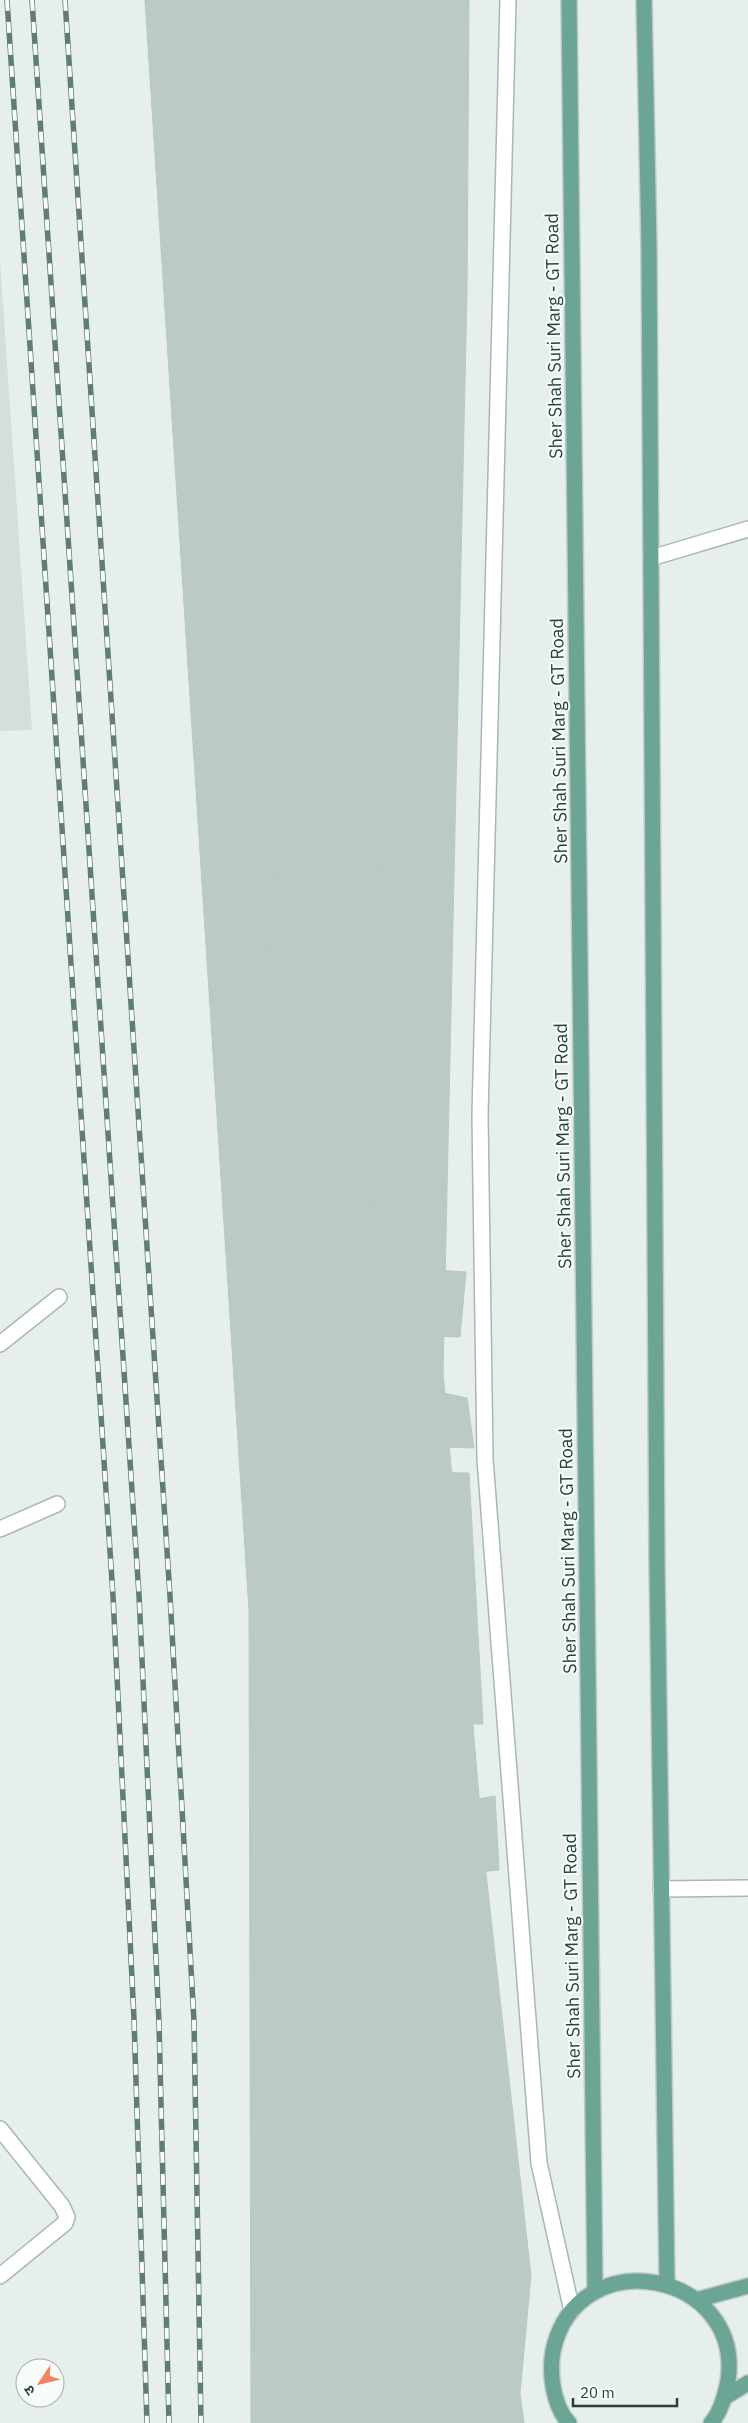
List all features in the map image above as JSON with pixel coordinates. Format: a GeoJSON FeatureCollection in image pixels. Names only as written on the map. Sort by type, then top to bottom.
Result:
{"type":"FeatureCollection","features":[{"type":"Feature","properties":{"kind":"main road","name":"Sher Shah Suri Marg - GT Road"},"geometry":{"type":"LineString","coordinates":[[569,0],[594,2292]]}},
{"type":"Feature","properties":{"kind":"main road"},"geometry":{"type":"LineString","coordinates":[[644,0],[648,237],[667,2284]]}},
{"type":"Feature","properties":{"kind":"main road"},"geometry":{"type":"LineString","coordinates":[[569,2423],[554,2394],[551,2364],[557,2336],[572,2311],[594,2292],[617,2283],[642,2280],[667,2284],[696,2300],[714,2320],[726,2344],[729,2370],[725,2397],[711,2423]]}},
{"type":"Feature","properties":{"kind":"main road"},"geometry":{"type":"LineString","coordinates":[[696,2300],[748,2286]]}},
{"type":"Feature","properties":{"kind":"main road"},"geometry":{"type":"LineString","coordinates":[[725,2397],[748,2384]]}},
{"type":"Feature","properties":{"kind":"street"},"geometry":{"type":"LineString","coordinates":[[508,0],[480,1116],[485,1459],[539,2163],[572,2311]]}},
{"type":"Feature","properties":{"kind":"street"},"geometry":{"type":"LineString","coordinates":[[651,558],[748,529]]}},
{"type":"Feature","properties":{"kind":"street"},"geometry":{"type":"LineString","coordinates":[[0,1344],[58,1298]]}},
{"type":"Feature","properties":{"kind":"street"},"geometry":{"type":"LineString","coordinates":[[0,1529],[57,1504]]}},
{"type":"Feature","properties":{"kind":"street"},"geometry":{"type":"LineString","coordinates":[[662,1890],[748,1888]]}},
{"type":"Feature","properties":{"kind":"street"},"geometry":{"type":"LineString","coordinates":[[0,2129],[62,2206],[67,2217],[65,2224],[0,2276]]}},
{"type":"Feature","properties":{"kind":"shaded area"},"geometry":{"type":"Polygon","coordinates":[[[0,260],[32,730],[0,731],[0,260]]]}},
{"type":"Feature","properties":{"kind":"building"},"geometry":{"type":"Polygon","coordinates":[[[145,0],[469,0],[467,292],[443,1372],[484,1855],[531,2276],[520,2393],[524,2423],[251,2423],[249,1611],[145,0]]]}},
{"type":"Feature","properties":{"kind":"building"},"geometry":{"type":"Polygon","coordinates":[[[383,867],[394,928],[393,943],[265,950],[273,875],[383,867]]]}},
{"type":"Feature","properties":{"kind":"building"},"geometry":{"type":"Polygon","coordinates":[[[268,996],[389,1015],[393,1088],[253,1086],[268,996]]]}},
{"type":"Feature","properties":{"kind":"building"},"geometry":{"type":"Polygon","coordinates":[[[371,1143],[374,1207],[290,1212],[287,1160],[371,1143]]]}},
{"type":"Feature","properties":{"kind":"building"},"geometry":{"type":"Polygon","coordinates":[[[284,1259],[466,1272],[460,1337],[279,1331],[284,1259]]]}},
{"type":"Feature","properties":{"kind":"building"},"geometry":{"type":"Polygon","coordinates":[[[253,1352],[467,1398],[474,1448],[250,1440],[253,1352]]]}},
{"type":"Feature","properties":{"kind":"building"},"geometry":{"type":"Polygon","coordinates":[[[260,1470],[469,1473],[483,1724],[274,1724],[260,1470]]]}},
{"type":"Feature","properties":{"kind":"building"},"geometry":{"type":"Polygon","coordinates":[[[495,1796],[499,1870],[413,1878],[407,1812],[495,1796]]]}},
{"type":"Feature","properties":{"kind":"building"},"geometry":{"type":"Polygon","coordinates":[[[424,2061],[424,2259],[349,2260],[333,2077],[424,2061]]]}},
{"type":"Feature","properties":{"kind":"building"},"geometry":{"type":"Polygon","coordinates":[[[440,2285],[432,2379],[331,2394],[331,2308],[440,2285]]]}},
{"type":"Feature","properties":{"kind":"railway"},"geometry":{"type":"LineString","coordinates":[[7,0],[113,1596],[134,2019],[147,2423]]}},
{"type":"Feature","properties":{"kind":"railway"},"geometry":{"type":"LineString","coordinates":[[32,0],[139,1595],[159,2023],[169,2423]]}},
{"type":"Feature","properties":{"kind":"railway"},"geometry":{"type":"LineString","coordinates":[[65,0],[170,1596],[194,2021],[201,2423]]}}]}
